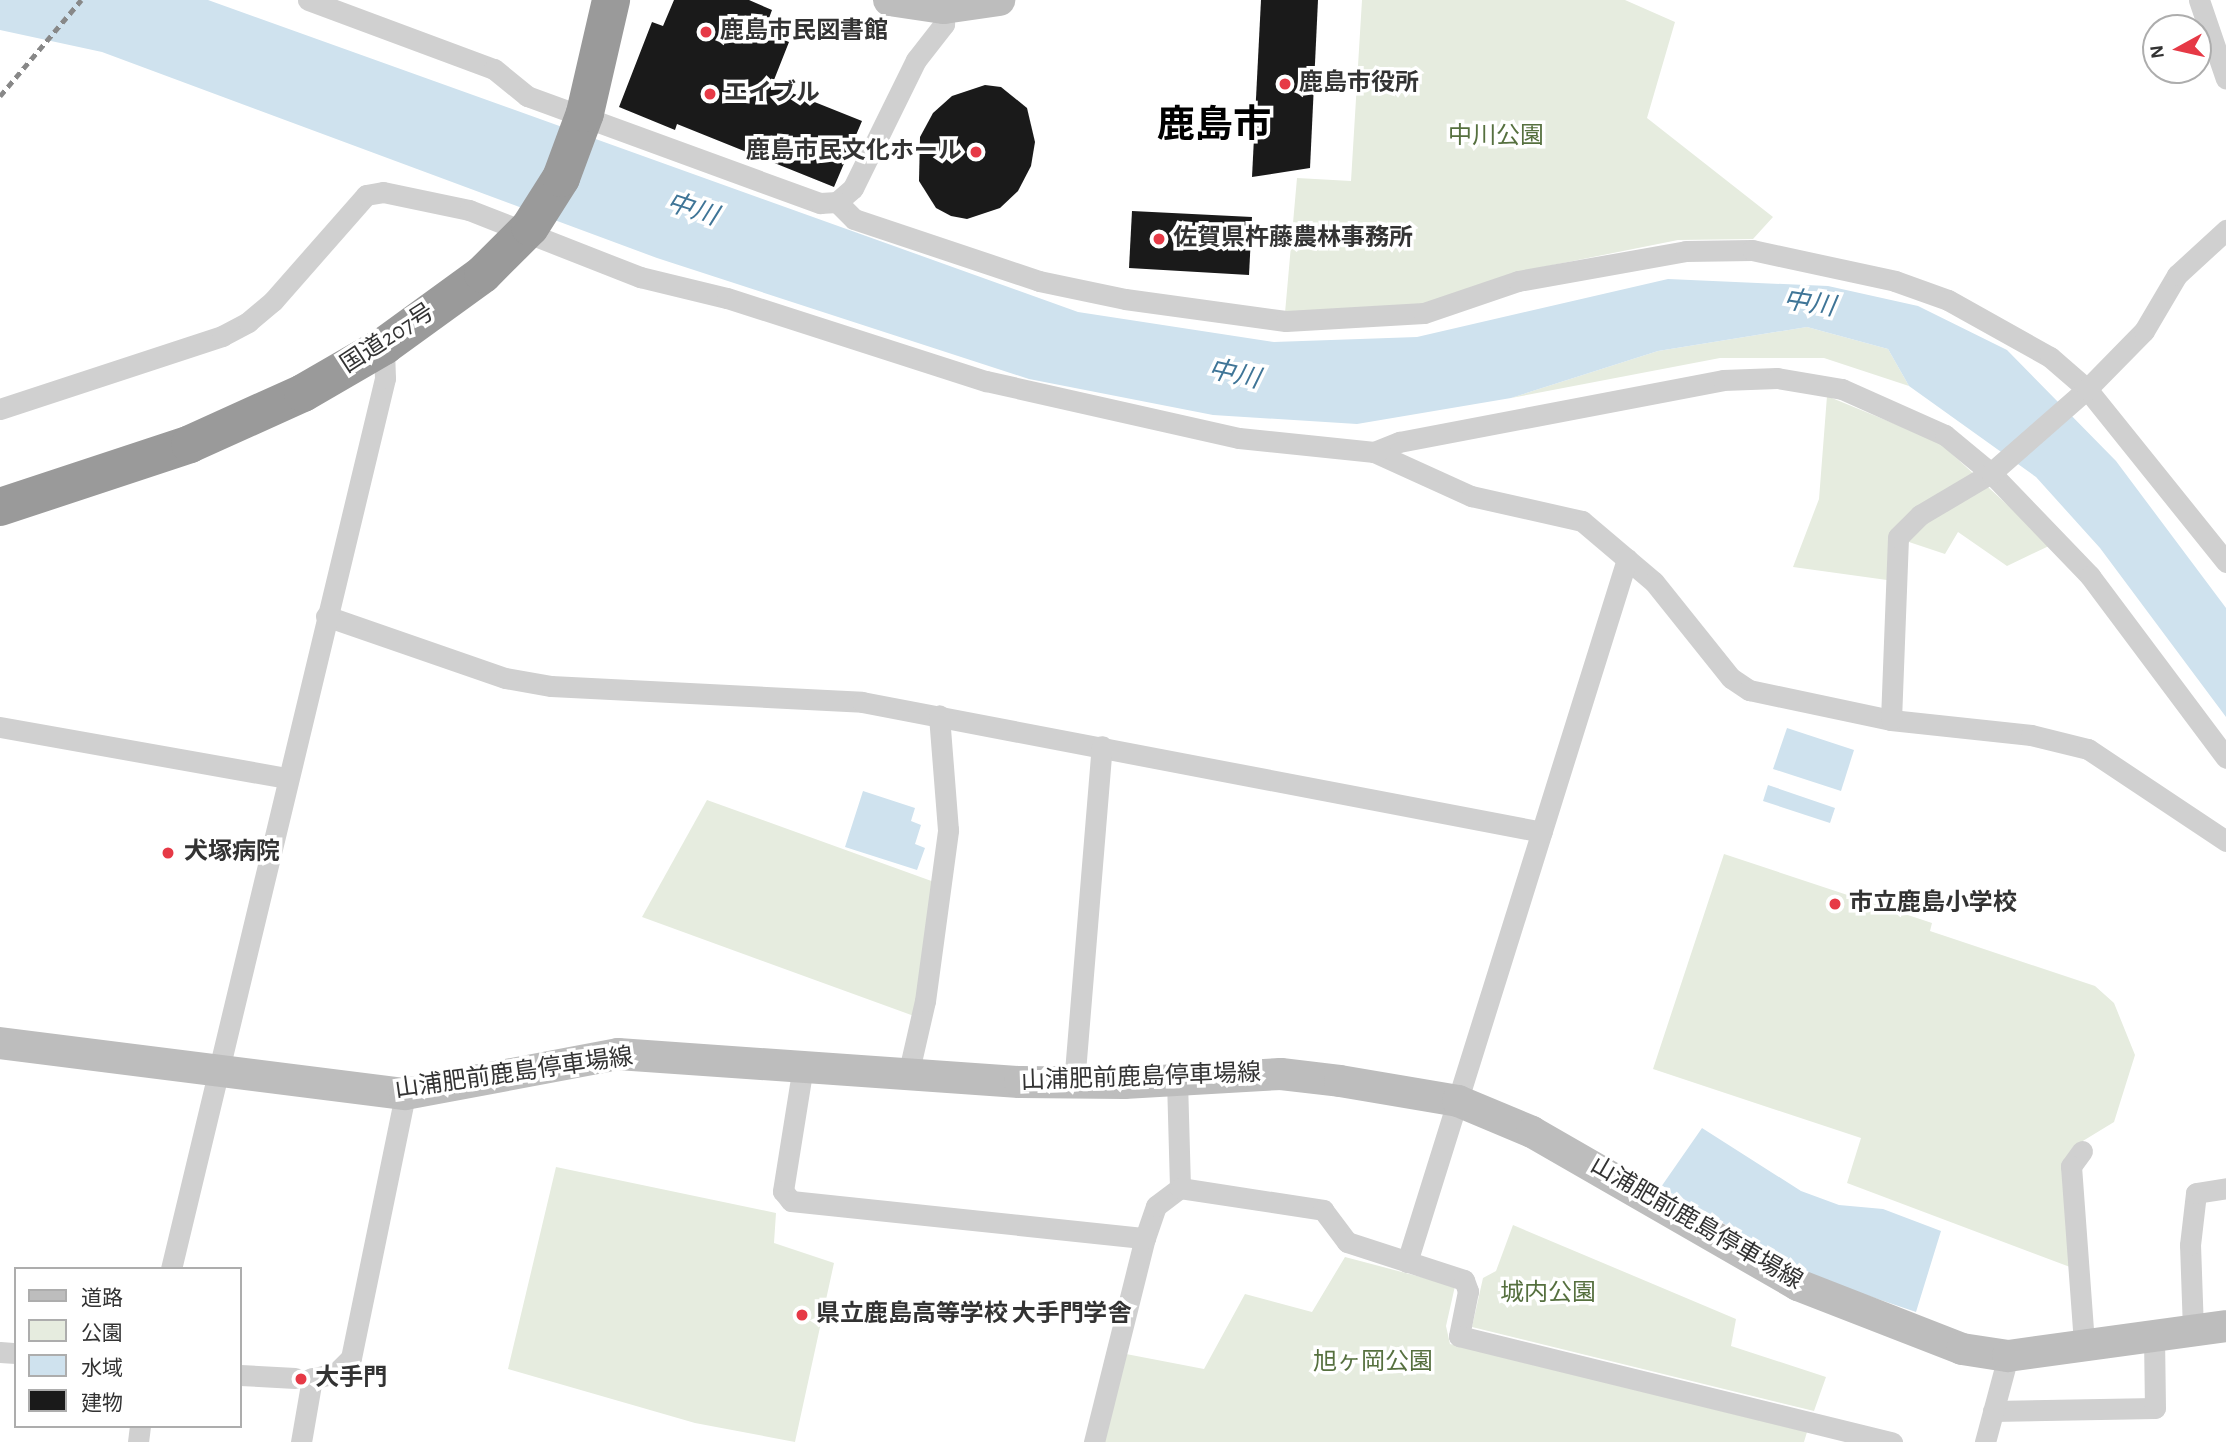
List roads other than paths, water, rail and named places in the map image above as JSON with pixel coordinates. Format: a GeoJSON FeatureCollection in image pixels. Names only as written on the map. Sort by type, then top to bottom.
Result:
{"type":"FeatureCollection","features":[{"type":"Feature","properties":{"kind":"highway","name":"国道207号"},"geometry":{"type":"LineString","coordinates":[[0,507],[190,444],[303,393],[383,346],[483,274],[526,231],[561,178],[583,118],[611,0]]}},
{"type":"Feature","properties":{"kind":"main road"},"geometry":{"type":"LineString","coordinates":[[889,0],[944,8],[999,0]]}},
{"type":"Feature","properties":{"kind":"main road","name":"山浦肥前鹿島停車場線"},"geometry":{"type":"LineString","coordinates":[[0,1043],[220,1073],[405,1094],[618,1055],[1073,1084],[1281,1074],[1458,1101],[1601,1168],[1798,1285],[1962,1349],[2008,1356],[2226,1326]]}},
{"type":"Feature","properties":{"kind":"street"},"geometry":{"type":"LineString","coordinates":[[308,0],[494,69],[527,96],[820,203],[837,202],[853,188],[916,60],[944,24],[944,8]]}},
{"type":"Feature","properties":{"kind":"street"},"geometry":{"type":"LineString","coordinates":[[2199,0],[2226,79]]}},
{"type":"Feature","properties":{"kind":"street"},"geometry":{"type":"LineString","coordinates":[[0,409],[222,337],[248,322],[274,301],[366,195],[383,192],[469,210],[640,277],[727,298],[986,380],[1137,419],[1239,438],[1374,452],[1471,496],[1582,522],[1654,582],[1731,678],[1749,690],[1891,720],[2031,735],[2088,748],[2226,841]]}},
{"type":"Feature","properties":{"kind":"street"},"geometry":{"type":"LineString","coordinates":[[837,202],[854,219],[1039,281],[1286,321],[1424,313],[1518,281],[1686,251],[1752,250],[1842,267],[1948,300],[2050,357],[2087,389],[2226,562]]}},
{"type":"Feature","properties":{"kind":"street"},"geometry":{"type":"LineString","coordinates":[[1891,720],[1898,537],[1920,515],[1991,473],[2087,389],[2144,331],[2177,275],[2226,230]]}},
{"type":"Feature","properties":{"kind":"street"},"geometry":{"type":"LineString","coordinates":[[172,1267],[220,1073],[286,778],[386,378],[383,346]]}},
{"type":"Feature","properties":{"kind":"street"},"geometry":{"type":"LineString","coordinates":[[1374,452],[1399,442],[1723,380],[1777,378],[1842,389],[1897,410],[1945,435],[1991,473],[2090,576],[2226,758]]}},
{"type":"Feature","properties":{"kind":"street"},"geometry":{"type":"LineString","coordinates":[[1407,1262],[1627,559]]}},
{"type":"Feature","properties":{"kind":"street"},"geometry":{"type":"LineString","coordinates":[[326,616],[505,678],[551,686],[862,702],[1542,832]]}},
{"type":"Feature","properties":{"kind":"street"},"geometry":{"type":"LineString","coordinates":[[908,1075],[925,1001],[948,830],[939,715]]}},
{"type":"Feature","properties":{"kind":"street"},"geometry":{"type":"LineString","coordinates":[[0,727],[286,778]]}},
{"type":"Feature","properties":{"kind":"street"},"geometry":{"type":"LineString","coordinates":[[1073,1084],[1102,746]]}},
{"type":"Feature","properties":{"kind":"street"},"geometry":{"type":"LineString","coordinates":[[803,1066],[783,1191],[791,1201],[1145,1238]]}},
{"type":"Feature","properties":{"kind":"street"},"geometry":{"type":"LineString","coordinates":[[1177,1080],[1180,1188]]}},
{"type":"Feature","properties":{"kind":"street"},"geometry":{"type":"LineString","coordinates":[[242,1376],[305,1379],[337,1373],[351,1358],[405,1094]]}},
{"type":"Feature","properties":{"kind":"street"},"geometry":{"type":"LineString","coordinates":[[2082,1151],[2071,1166],[2084,1345]]}},
{"type":"Feature","properties":{"kind":"street"},"geometry":{"type":"LineString","coordinates":[[1094,1442],[1145,1238],[1157,1206],[1180,1188],[1323,1210],[1347,1242],[1464,1280],[1468,1291],[1460,1336],[1892,1442]]}},
{"type":"Feature","properties":{"kind":"street"},"geometry":{"type":"LineString","coordinates":[[2193,1330],[2190,1245],[2196,1193],[2226,1188]]}},
{"type":"Feature","properties":{"kind":"street"},"geometry":{"type":"LineString","coordinates":[[1993,1411],[2155,1408],[2154,1336]]}},
{"type":"Feature","properties":{"kind":"street"},"geometry":{"type":"LineString","coordinates":[[1985,1442],[2008,1356]]}},
{"type":"Feature","properties":{"kind":"street"},"geometry":{"type":"LineString","coordinates":[[300,1442],[305,1379]]}},
{"type":"Feature","properties":{"kind":"water","name":"中川"},"geometry":{"type":"Polygon","coordinates":[[[0,0],[208,0],[1078,312],[1274,342],[1417,337],[1668,279],[1828,286],[1918,306],[2007,350],[2116,461],[2226,608],[2226,717],[2100,548],[2036,477],[1909,386],[1888,349],[1807,327],[1658,351],[1511,398],[1357,424],[1213,415],[1029,379],[657,258],[102,52],[0,30],[0,0]]]}},
{"type":"Feature","properties":{"kind":"water"},"geometry":{"type":"Polygon","coordinates":[[[1787,728],[1854,750],[1841,791],[1773,769],[1787,728]]]}},
{"type":"Feature","properties":{"kind":"water"},"geometry":{"type":"Polygon","coordinates":[[[1768,785],[1835,808],[1830,823],[1763,801],[1768,785]]]}},
{"type":"Feature","properties":{"kind":"water"},"geometry":{"type":"Polygon","coordinates":[[[863,791],[915,808],[911,821],[921,825],[915,844],[925,848],[917,870],[845,847],[863,791]]]}},
{"type":"Feature","properties":{"kind":"water"},"geometry":{"type":"Polygon","coordinates":[[[1702,1128],[1801,1191],[1839,1205],[1883,1209],[1941,1231],[1916,1312],[1819,1279],[1661,1187],[1702,1128]]]}},
{"type":"Feature","properties":{"kind":"railway"},"geometry":{"type":"LineString","coordinates":[[0,96],[81,0]]}},
{"type":"Feature","properties":{"kind":"place","name":"鹿島市民図書館"},"geometry":{"type":"Point","coordinates":[706,32]}},
{"type":"Feature","properties":{"kind":"place","name":"鹿島市役所"},"geometry":{"type":"Point","coordinates":[1285,84]}},
{"type":"Feature","properties":{"kind":"place","name":"エイブル"},"geometry":{"type":"Point","coordinates":[710,94]}},
{"type":"Feature","properties":{"kind":"place","name":"鹿島市民文化ホール"},"geometry":{"type":"Point","coordinates":[976,152]}},
{"type":"Feature","properties":{"kind":"place","name":"佐賀県杵藤農林事務所"},"geometry":{"type":"Point","coordinates":[1159,239]}},
{"type":"Feature","properties":{"kind":"place","name":"犬塚病院"},"geometry":{"type":"Point","coordinates":[168,853]}},
{"type":"Feature","properties":{"kind":"place","name":"市立鹿島小学校"},"geometry":{"type":"Point","coordinates":[1835,904]}},
{"type":"Feature","properties":{"kind":"place","name":"県立鹿島高等学校 大手門学舎"},"geometry":{"type":"Point","coordinates":[802,1315]}},
{"type":"Feature","properties":{"kind":"place","name":"大手門"},"geometry":{"type":"Point","coordinates":[301,1379]}},
{"type":"Feature","properties":{"kind":"district","name":"鹿島市"},"geometry":{"type":"Point","coordinates":[1214,127]}},
{"type":"Feature","properties":{"kind":"park label","name":"中川公園"},"geometry":{"type":"Point","coordinates":[1496,137]}},
{"type":"Feature","properties":{"kind":"park label","name":"城内公園"},"geometry":{"type":"Point","coordinates":[1548,1294]}},
{"type":"Feature","properties":{"kind":"park label","name":"旭ヶ岡公園"},"geometry":{"type":"Point","coordinates":[1373,1363]}}]}
